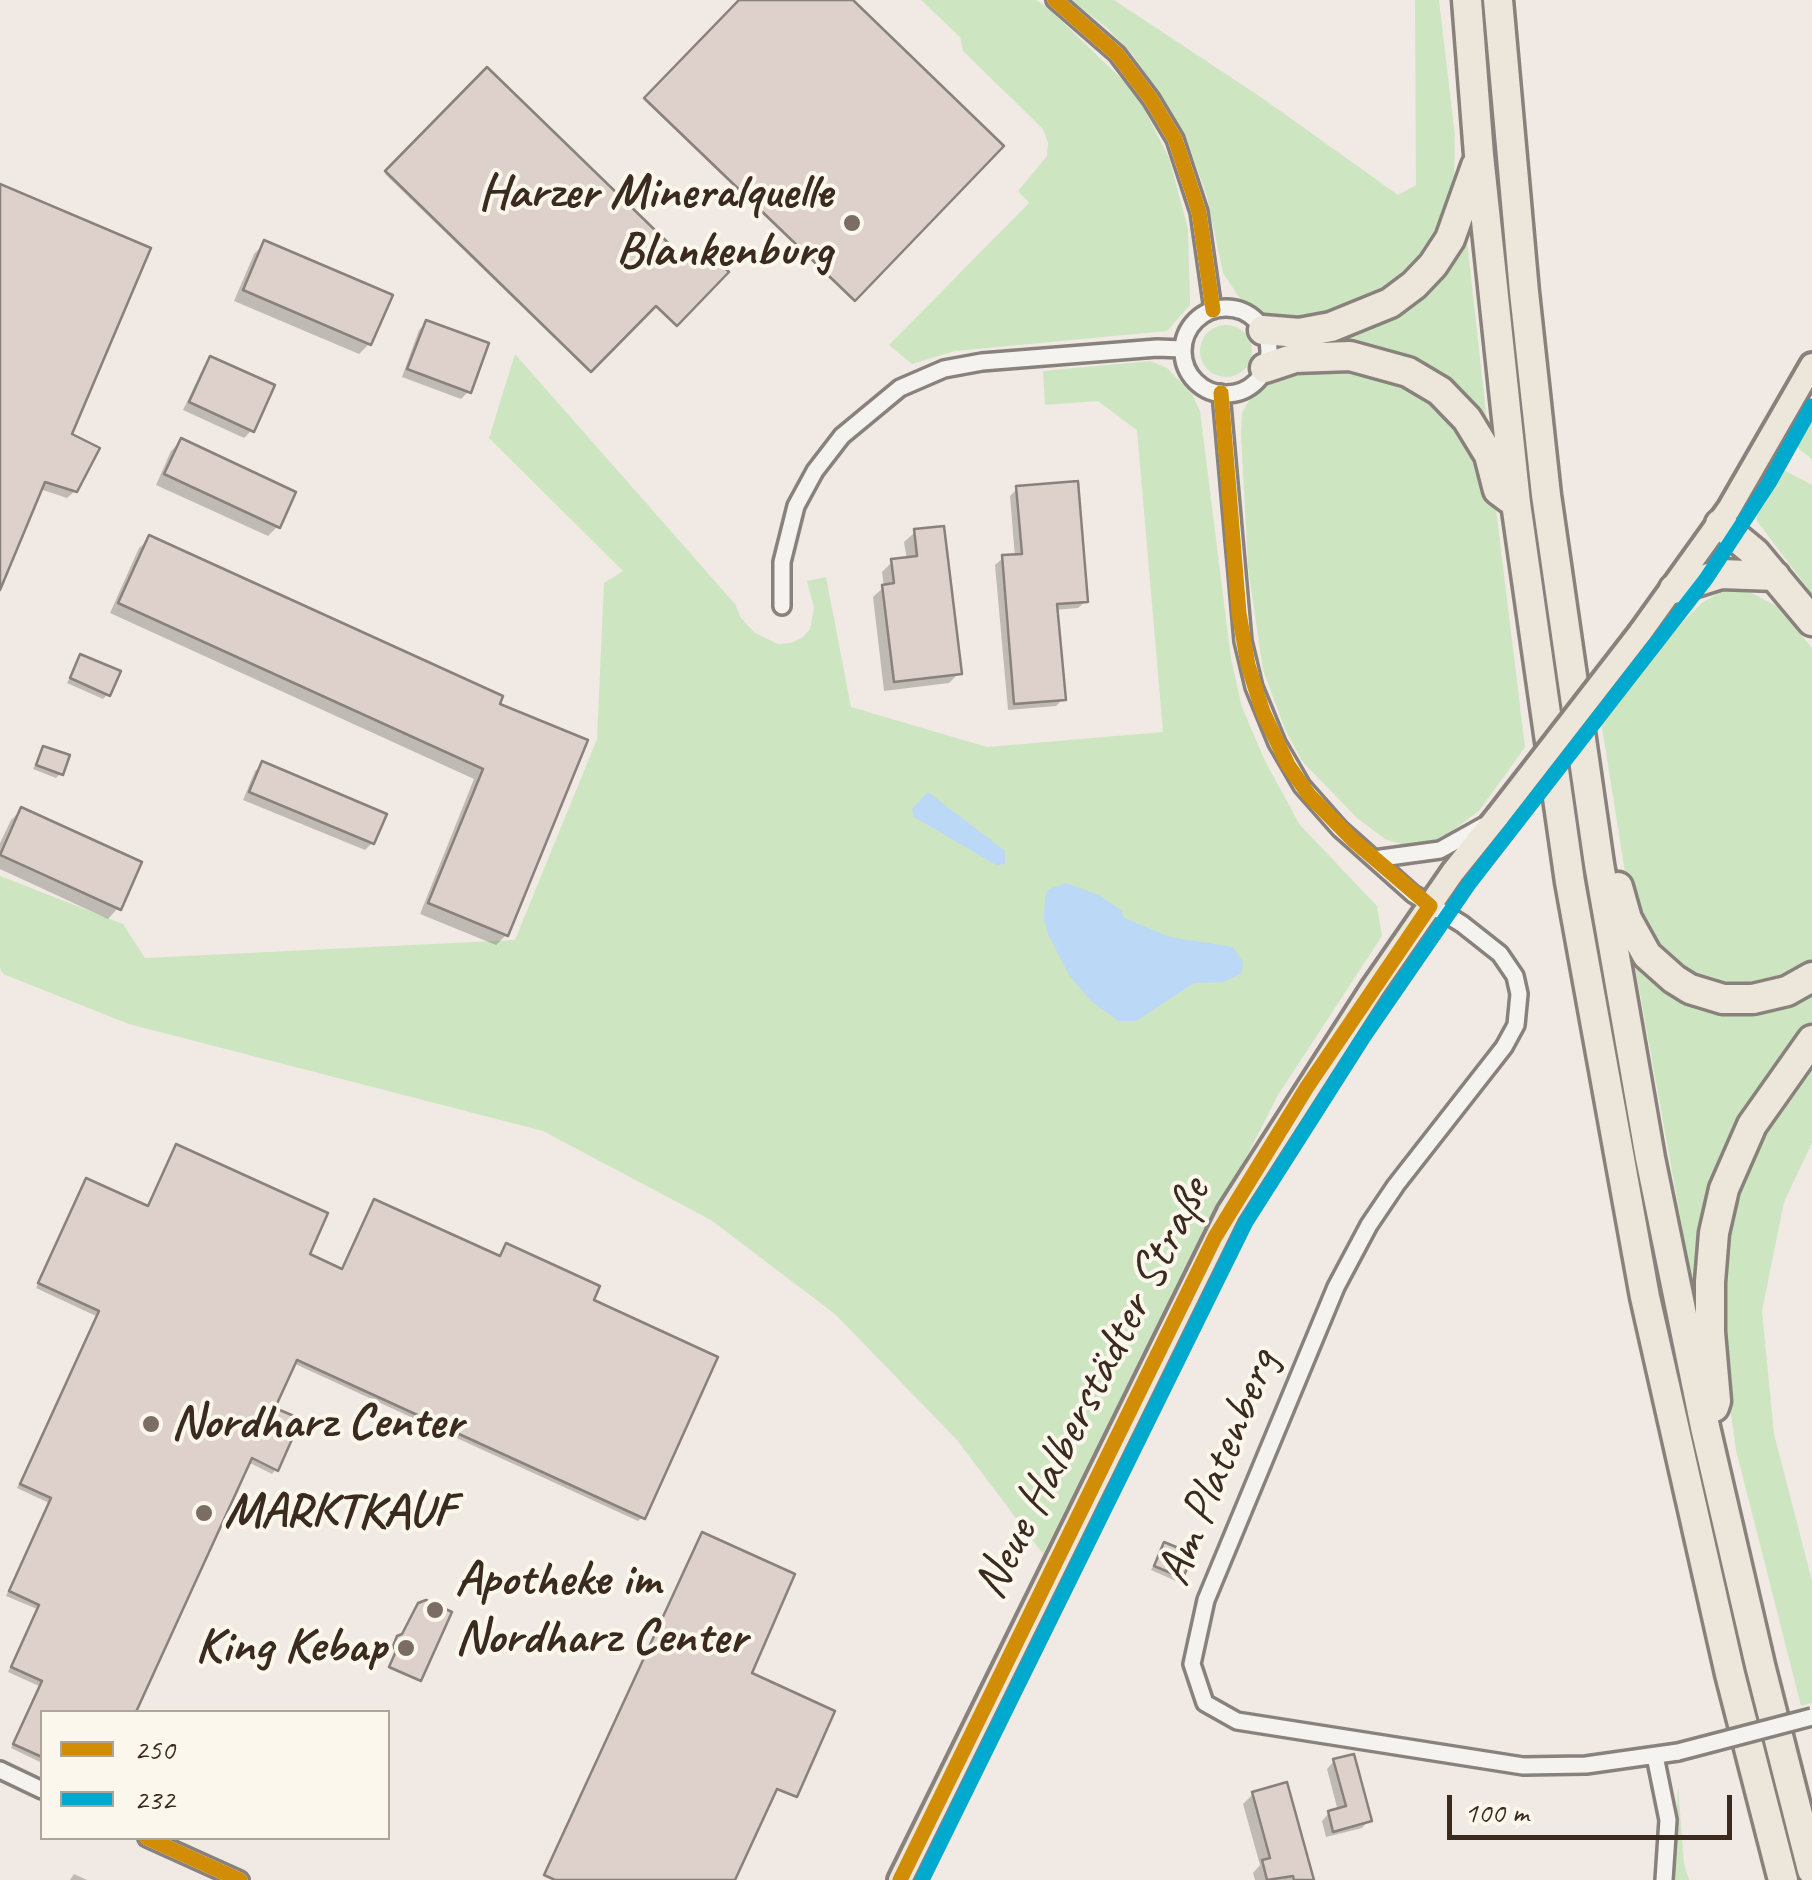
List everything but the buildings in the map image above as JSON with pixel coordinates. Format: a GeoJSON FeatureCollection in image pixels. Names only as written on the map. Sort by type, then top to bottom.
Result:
{"type":"FeatureCollection","features":[{"type":"Feature","properties":{"kind":"highway"},"geometry":{"type":"LineString","coordinates":[[1467,0],[1479,155],[1516,503],[1570,882],[1646,1296],[1730,1674],[1783,1880]]}},
{"type":"Feature","properties":{"kind":"highway"},"geometry":{"type":"LineString","coordinates":[[1498,0],[1546,495],[1598,864],[1646,1140],[1705,1427],[1812,1870]]}},
{"type":"Feature","properties":{"kind":"highway"},"geometry":{"type":"LineString","coordinates":[[1263,330],[1299,333],[1331,327],[1390,304],[1414,285],[1450,240],[1479,155]]}},
{"type":"Feature","properties":{"kind":"highway"},"geometry":{"type":"LineString","coordinates":[[1265,368],[1295,358],[1350,356],[1393,365],[1422,380],[1468,418],[1489,456],[1498,490],[1516,503]]}},
{"type":"Feature","properties":{"kind":"highway"},"geometry":{"type":"LineString","coordinates":[[1720,524],[1775,576],[1812,622]]}},
{"type":"Feature","properties":{"kind":"highway"},"geometry":{"type":"LineString","coordinates":[[1674,590],[1720,574],[1775,576]]}},
{"type":"Feature","properties":{"kind":"highway"},"geometry":{"type":"LineString","coordinates":[[1598,864],[1617,878],[1627,920],[1647,954],[1690,989],[1723,998],[1753,999],[1787,990],[1812,976]]}},
{"type":"Feature","properties":{"kind":"highway"},"geometry":{"type":"LineString","coordinates":[[1705,1427],[1716,1401],[1708,1308],[1714,1234],[1722,1200],[1732,1166],[1752,1125],[1812,1040]]}},
{"type":"Feature","properties":{"kind":"main road","name":"Neue Halberstädter Straße"},"geometry":{"type":"LineString","coordinates":[[900,1880],[1229,1212],[1317,1071],[1430,906],[1674,590],[1720,524],[1812,365]]}},
{"type":"Feature","properties":{"kind":"street"},"geometry":{"type":"LineString","coordinates":[[1055,0],[1117,54],[1152,98],[1175,140],[1199,212],[1213,310]]}},
{"type":"Feature","properties":{"kind":"street"},"geometry":{"type":"LineString","coordinates":[[1213,310],[1238,310],[1263,330],[1268,348],[1265,368],[1247,388],[1221,394],[1195,381],[1186,366],[1183,350],[1187,332],[1194,322],[1213,310]]}},
{"type":"Feature","properties":{"kind":"street"},"geometry":{"type":"LineString","coordinates":[[782,606],[782,562],[796,506],[815,471],[842,436],[900,388],[944,369],[982,362],[1157,348],[1183,350]]}},
{"type":"Feature","properties":{"kind":"street","name":"Am Platenberg"},"geometry":{"type":"LineString","coordinates":[[1221,394],[1238,612],[1254,688],[1277,743],[1302,786],[1325,814],[1430,906],[1487,942],[1508,964],[1519,994],[1516,1025],[1504,1047],[1396,1185],[1336,1287],[1206,1600],[1192,1664],[1205,1703],[1237,1721],[1523,1766],[1586,1765],[1655,1756],[1812,1717]]}},
{"type":"Feature","properties":{"kind":"street"},"geometry":{"type":"LineString","coordinates":[[1374,859],[1440,850],[1498,816]]}},
{"type":"Feature","properties":{"kind":"street"},"geometry":{"type":"LineString","coordinates":[[1655,1756],[1668,1820],[1664,1880]]}},
{"type":"Feature","properties":{"kind":"street"},"geometry":{"type":"LineString","coordinates":[[0,1770],[40,1789]]}},
{"type":"Feature","properties":{"kind":"street"},"geometry":{"type":"LineString","coordinates":[[151,1840],[240,1880]]}},
{"type":"Feature","properties":{"kind":"green space"},"geometry":{"type":"Polygon","coordinates":[[[921,0],[1036,0],[1136,93],[1169,158],[1188,229],[1190,305],[1167,331],[955,351],[912,364],[889,345],[1029,203],[1018,191],[1047,156],[1043,129],[963,51],[960,37],[921,0]]]}},
{"type":"Feature","properties":{"kind":"green space"},"geometry":{"type":"Polygon","coordinates":[[[1071,0],[1114,0],[1265,100],[1398,195],[1416,185],[1415,0],[1439,0],[1455,136],[1454,174],[1449,211],[1431,247],[1406,278],[1376,299],[1302,325],[1268,318],[1241,300],[1223,273],[1207,197],[1185,134],[1133,55],[1106,27],[1071,0]]]}},
{"type":"Feature","properties":{"kind":"green space"},"geometry":{"type":"Polygon","coordinates":[[[1466,232],[1487,422],[1483,423],[1406,358],[1383,350],[1344,347],[1340,334],[1466,232]]]}},
{"type":"Feature","properties":{"kind":"green space"},"geometry":{"type":"Polygon","coordinates":[[[1226,325],[1245,332],[1252,351],[1245,370],[1226,377],[1207,370],[1200,351],[1207,332],[1226,325]]]}},
{"type":"Feature","properties":{"kind":"green space"},"geometry":{"type":"Polygon","coordinates":[[[515,354],[735,604],[741,618],[755,633],[778,644],[802,638],[810,629],[814,608],[807,581],[826,577],[851,707],[987,747],[1163,732],[1137,430],[1098,401],[1045,405],[1043,371],[1150,361],[1167,368],[1192,394],[1200,411],[1231,659],[1242,707],[1265,761],[1300,825],[1377,906],[1382,936],[1278,1095],[1043,1554],[957,1440],[835,1314],[711,1220],[543,1131],[129,1024],[3,974],[0,968],[0,876],[123,924],[145,958],[515,940],[597,739],[604,583],[623,571],[489,438],[515,354]]]}},
{"type":"Feature","properties":{"kind":"green space"},"geometry":{"type":"Polygon","coordinates":[[[1376,367],[1446,407],[1485,467],[1496,509],[1525,747],[1479,811],[1445,836],[1424,844],[1404,845],[1385,839],[1357,818],[1302,761],[1285,729],[1263,670],[1248,567],[1241,433],[1242,413],[1248,402],[1285,370],[1376,367]]]}},
{"type":"Feature","properties":{"kind":"green space"},"geometry":{"type":"Polygon","coordinates":[[[1812,398],[1812,459],[1799,449],[1795,430],[1812,398]]]}},
{"type":"Feature","properties":{"kind":"green space"},"geometry":{"type":"Polygon","coordinates":[[[1782,469],[1812,485],[1812,594],[1757,521],[1757,491],[1769,472],[1782,469]]]}},
{"type":"Feature","properties":{"kind":"green space"},"geometry":{"type":"Polygon","coordinates":[[[1725,589],[1752,593],[1778,607],[1812,648],[1812,963],[1780,982],[1738,992],[1701,983],[1647,943],[1629,897],[1600,715],[1652,653],[1702,603],[1725,589]]]}},
{"type":"Feature","properties":{"kind":"green space"},"geometry":{"type":"Polygon","coordinates":[[[1642,963],[1692,1003],[1728,1013],[1764,1009],[1812,987],[1812,1022],[1772,1080],[1701,1279],[1692,1282],[1635,966],[1642,963]]]}},
{"type":"Feature","properties":{"kind":"green space"},"geometry":{"type":"Polygon","coordinates":[[[1812,1062],[1812,1143],[1784,1202],[1762,1311],[1774,1434],[1812,1581],[1812,1703],[1801,1706],[1736,1450],[1725,1369],[1722,1277],[1734,1201],[1755,1149],[1812,1062]]]}},
{"type":"Feature","properties":{"kind":"green space"},"geometry":{"type":"Polygon","coordinates":[[[1678,1786],[1684,1864],[1689,1880],[1673,1880],[1678,1786]]]}},
{"type":"Feature","properties":{"kind":"water"},"geometry":{"type":"Polygon","coordinates":[[[928,792],[1005,851],[1005,864],[996,865],[914,817],[912,809],[928,792]]]}},
{"type":"Feature","properties":{"kind":"water"},"geometry":{"type":"Polygon","coordinates":[[[1066,883],[1099,895],[1121,910],[1124,918],[1170,937],[1233,947],[1243,962],[1241,974],[1224,982],[1194,983],[1137,1021],[1118,1021],[1090,1000],[1069,975],[1048,934],[1045,896],[1049,889],[1066,883]]]}},
{"type":"Feature","properties":{"kind":"transit line","name":"250"},"geometry":{"type":"LineString","coordinates":[[1055,0],[1117,54],[1175,139],[1199,212],[1213,310]]}},
{"type":"Feature","properties":{"kind":"transit line","name":"250"},"geometry":{"type":"LineString","coordinates":[[1221,393],[1239,613],[1248,665],[1263,712],[1288,765],[1309,795],[1353,840],[1430,906]]}},
{"type":"Feature","properties":{"kind":"transit line","name":"232"},"geometry":{"type":"LineString","coordinates":[[922,1880],[1246,1222],[1365,1035],[1469,884],[1706,579],[1769,483],[1812,406]]}},
{"type":"Feature","properties":{"kind":"transit line","name":"250"},"geometry":{"type":"LineString","coordinates":[[900,1880],[1215,1237],[1307,1087],[1430,906]]}},
{"type":"Feature","properties":{"kind":"transit line","name":"250"},"geometry":{"type":"LineString","coordinates":[[151,1840],[240,1880]]}},
{"type":"Feature","properties":{"kind":"place","name":"Harzer Mineralquelle Blankenburg"},"geometry":{"type":"Point","coordinates":[852,223]}},
{"type":"Feature","properties":{"kind":"place","name":"Nordharz Center"},"geometry":{"type":"Point","coordinates":[151,1424]}},
{"type":"Feature","properties":{"kind":"place","name":"MARKTKAUF"},"geometry":{"type":"Point","coordinates":[204,1513]}},
{"type":"Feature","properties":{"kind":"place","name":"Apotheke im Nordharz Center"},"geometry":{"type":"Point","coordinates":[435,1610]}},
{"type":"Feature","properties":{"kind":"place","name":"King Kebap"},"geometry":{"type":"Point","coordinates":[406,1648]}}]}
